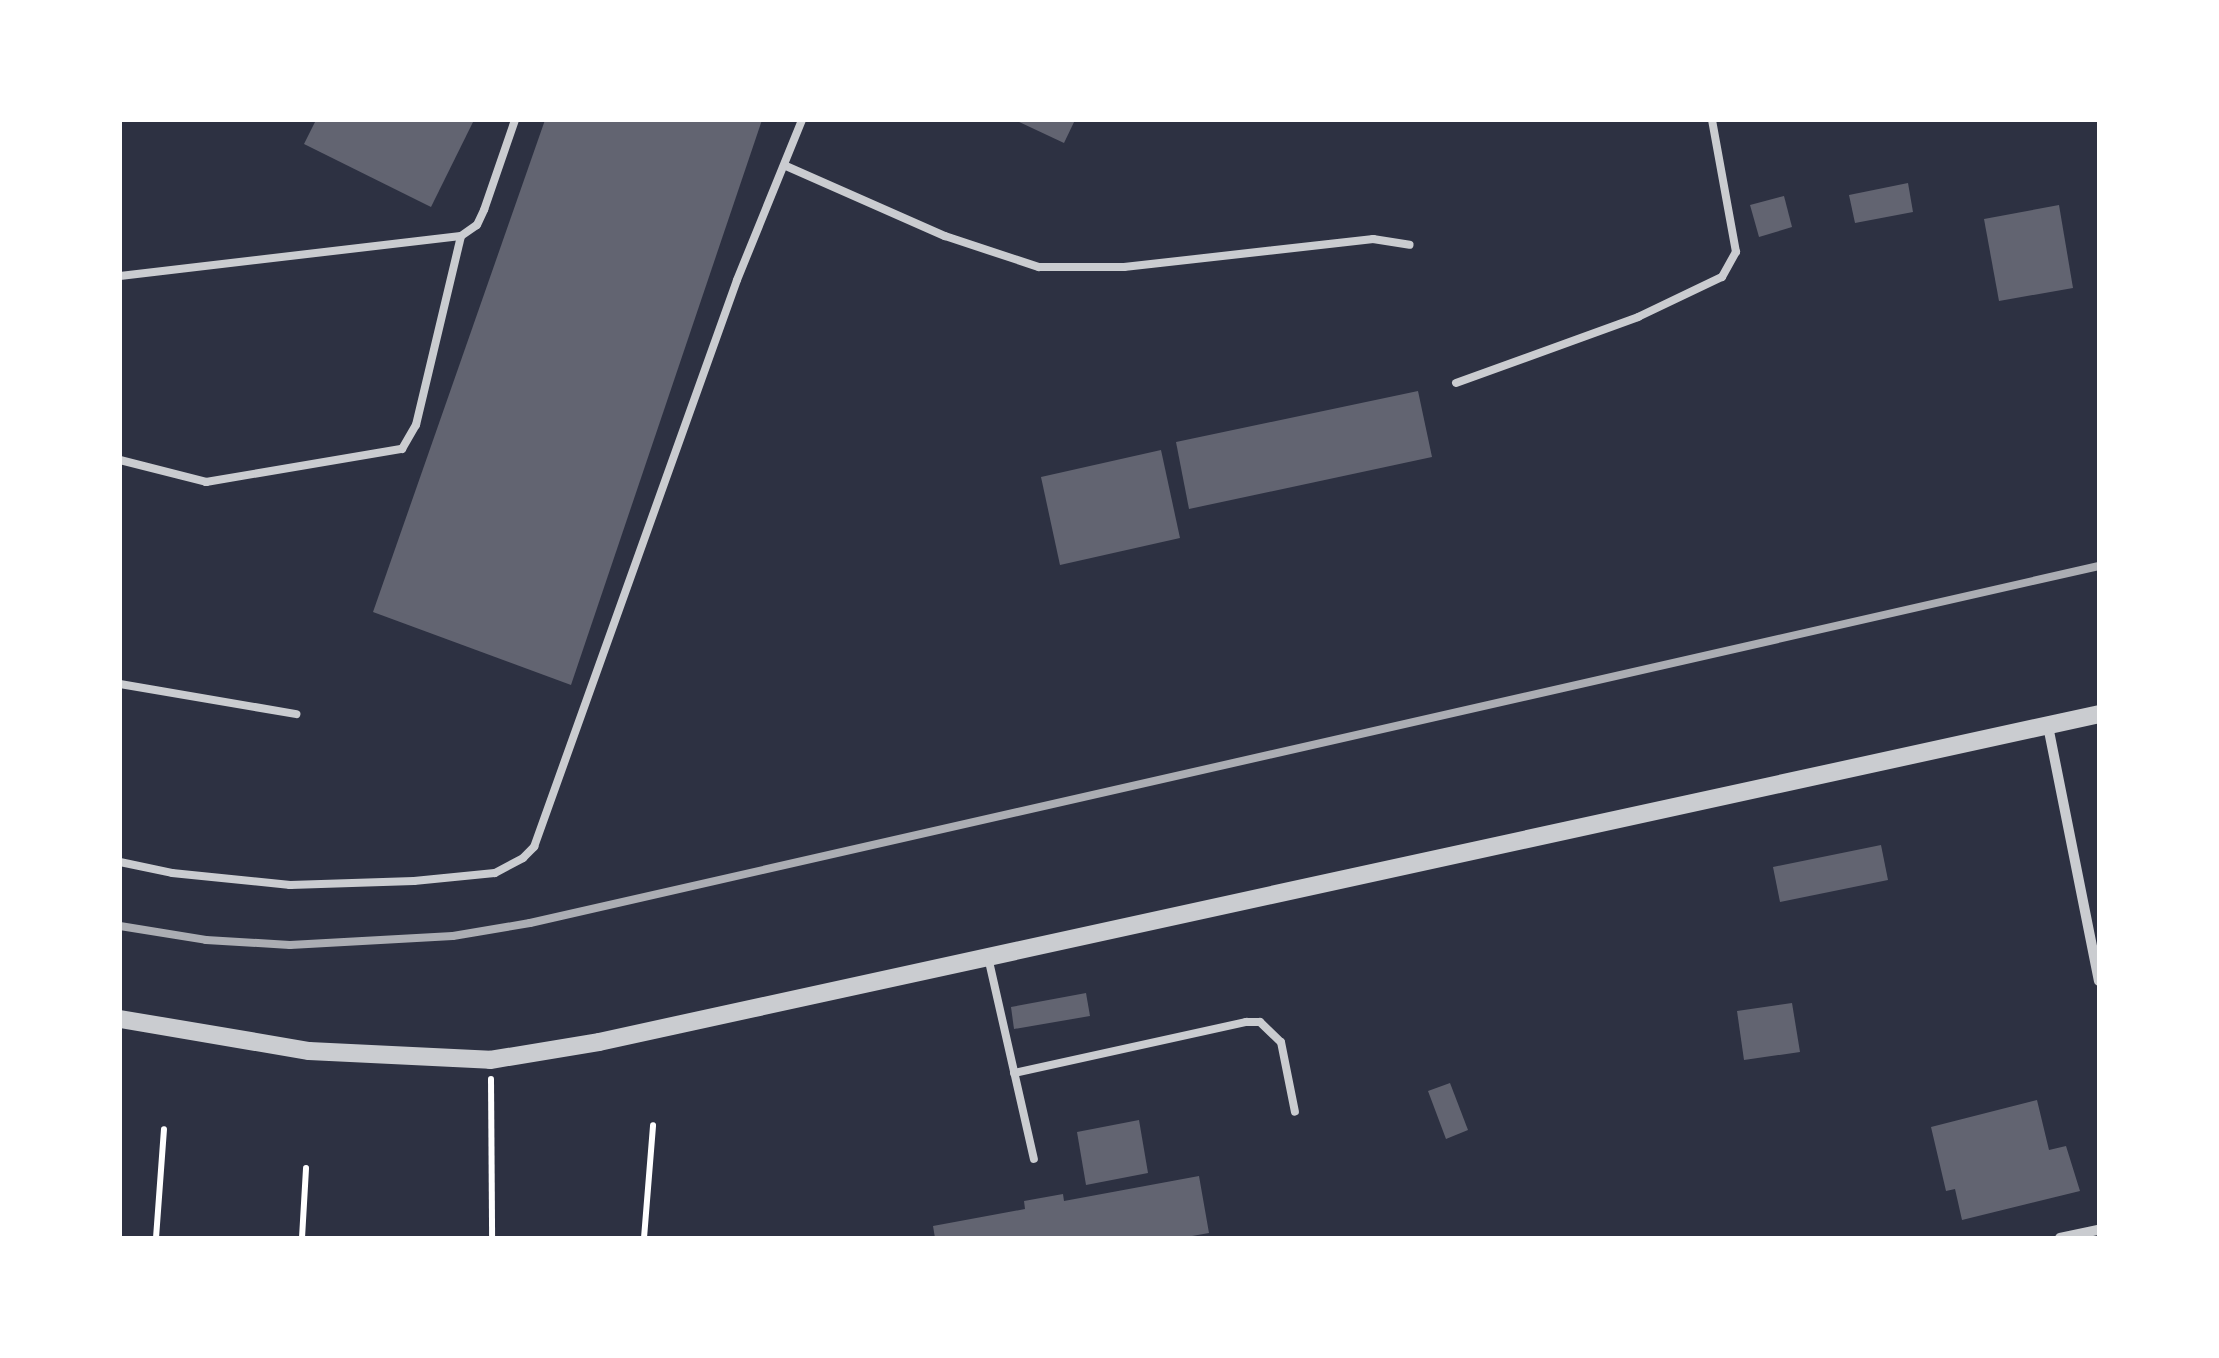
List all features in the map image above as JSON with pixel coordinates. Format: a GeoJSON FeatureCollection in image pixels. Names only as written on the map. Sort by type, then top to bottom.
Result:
{"type":"FeatureCollection","features":[{"type":"Feature","properties":{"kind":"street"},"geometry":{"type":"LineString","coordinates":[[120,1019],[309,1051],[490,1060],[599,1042],[2099,714]]}},
{"type":"Feature","properties":{"kind":"street"},"geometry":{"type":"LineString","coordinates":[[2048,726],[2099,981]]}},
{"type":"Feature","properties":{"kind":"street"},"geometry":{"type":"LineString","coordinates":[[2060,1238],[2099,1230]]}},
{"type":"Feature","properties":{"kind":"lane"},"geometry":{"type":"LineString","coordinates":[[120,276],[461,236],[477,225],[484,210],[515,120]]}},
{"type":"Feature","properties":{"kind":"lane"},"geometry":{"type":"LineString","coordinates":[[120,862],[290,884],[479,877],[523,858],[534,847],[737,280],[802,120]]}},
{"type":"Feature","properties":{"kind":"lane"},"geometry":{"type":"LineString","coordinates":[[1456,383],[1638,317],[1722,277],[1736,252],[1712,120]]}},
{"type":"Feature","properties":{"kind":"lane"},"geometry":{"type":"LineString","coordinates":[[786,166],[945,236],[1039,267],[1124,267],[1373,239],[1410,245]]}},
{"type":"Feature","properties":{"kind":"lane"},"geometry":{"type":"LineString","coordinates":[[120,460],[206,482],[402,449],[416,425],[461,236]]}},
{"type":"Feature","properties":{"kind":"lane"},"geometry":{"type":"LineString","coordinates":[[120,684],[296,714]]}},
{"type":"Feature","properties":{"kind":"lane"},"geometry":{"type":"LineString","coordinates":[[988,958],[1034,1160]]}},
{"type":"Feature","properties":{"kind":"lane"},"geometry":{"type":"LineString","coordinates":[[1014,1073],[1260,1022],[1282,1042],[1295,1112]]}},
{"type":"Feature","properties":{"kind":"path"},"geometry":{"type":"LineString","coordinates":[[490,1060],[492,1238]]}},
{"type":"Feature","properties":{"kind":"path"},"geometry":{"type":"LineString","coordinates":[[644,1238],[653,1125]]}},
{"type":"Feature","properties":{"kind":"path"},"geometry":{"type":"LineString","coordinates":[[156,1238],[164,1129]]}},
{"type":"Feature","properties":{"kind":"path"},"geometry":{"type":"LineString","coordinates":[[302,1238],[306,1168]]}},
{"type":"Feature","properties":{"kind":"building"},"geometry":{"type":"Polygon","coordinates":[[[316,120],[474,120],[431,207],[304,144],[316,120]]]}},
{"type":"Feature","properties":{"kind":"building"},"geometry":{"type":"Polygon","coordinates":[[[545,120],[762,120],[571,685],[373,612],[545,120]]]}},
{"type":"Feature","properties":{"kind":"building"},"geometry":{"type":"Polygon","coordinates":[[[1015,120],[1075,120],[1064,143],[1015,120]]]}},
{"type":"Feature","properties":{"kind":"building"},"geometry":{"type":"Polygon","coordinates":[[[1908,183],[1913,212],[1855,223],[1849,195],[1908,183]]]}},
{"type":"Feature","properties":{"kind":"building"},"geometry":{"type":"Polygon","coordinates":[[[1784,196],[1792,227],[1759,237],[1750,205],[1784,196]]]}},
{"type":"Feature","properties":{"kind":"building"},"geometry":{"type":"Polygon","coordinates":[[[2059,205],[2073,288],[1999,301],[1984,219],[2059,205]]]}},
{"type":"Feature","properties":{"kind":"building"},"geometry":{"type":"Polygon","coordinates":[[[1418,391],[1432,457],[1189,509],[1176,442],[1418,391]]]}},
{"type":"Feature","properties":{"kind":"building"},"geometry":{"type":"Polygon","coordinates":[[[1161,450],[1180,538],[1060,565],[1041,477],[1161,450]]]}},
{"type":"Feature","properties":{"kind":"building"},"geometry":{"type":"Polygon","coordinates":[[[1881,845],[1888,880],[1780,902],[1773,867],[1881,845]]]}},
{"type":"Feature","properties":{"kind":"building"},"geometry":{"type":"Polygon","coordinates":[[[1086,993],[1090,1016],[1014,1029],[1011,1007],[1086,993]]]}},
{"type":"Feature","properties":{"kind":"building"},"geometry":{"type":"Polygon","coordinates":[[[1792,1003],[1800,1052],[1744,1060],[1737,1011],[1792,1003]]]}},
{"type":"Feature","properties":{"kind":"building"},"geometry":{"type":"Polygon","coordinates":[[[1450,1083],[1468,1130],[1446,1139],[1428,1091],[1450,1083]]]}},
{"type":"Feature","properties":{"kind":"building"},"geometry":{"type":"Polygon","coordinates":[[[2037,1100],[2049,1150],[2066,1146],[2080,1191],[1962,1220],[1955,1189],[1946,1191],[1931,1127],[2037,1100]]]}},
{"type":"Feature","properties":{"kind":"building"},"geometry":{"type":"Polygon","coordinates":[[[1139,1120],[1148,1173],[1086,1185],[1077,1132],[1139,1120]]]}},
{"type":"Feature","properties":{"kind":"building"},"geometry":{"type":"Polygon","coordinates":[[[1199,1176],[1209,1233],[1181,1238],[935,1238],[933,1226],[1025,1209],[1024,1201],[1063,1194],[1064,1201],[1199,1176]]]}},
{"type":"Feature","properties":{"kind":"railway"},"geometry":{"type":"LineString","coordinates":[[120,926],[206,940],[290,945],[453,936],[530,923],[2099,566]]}}]}
